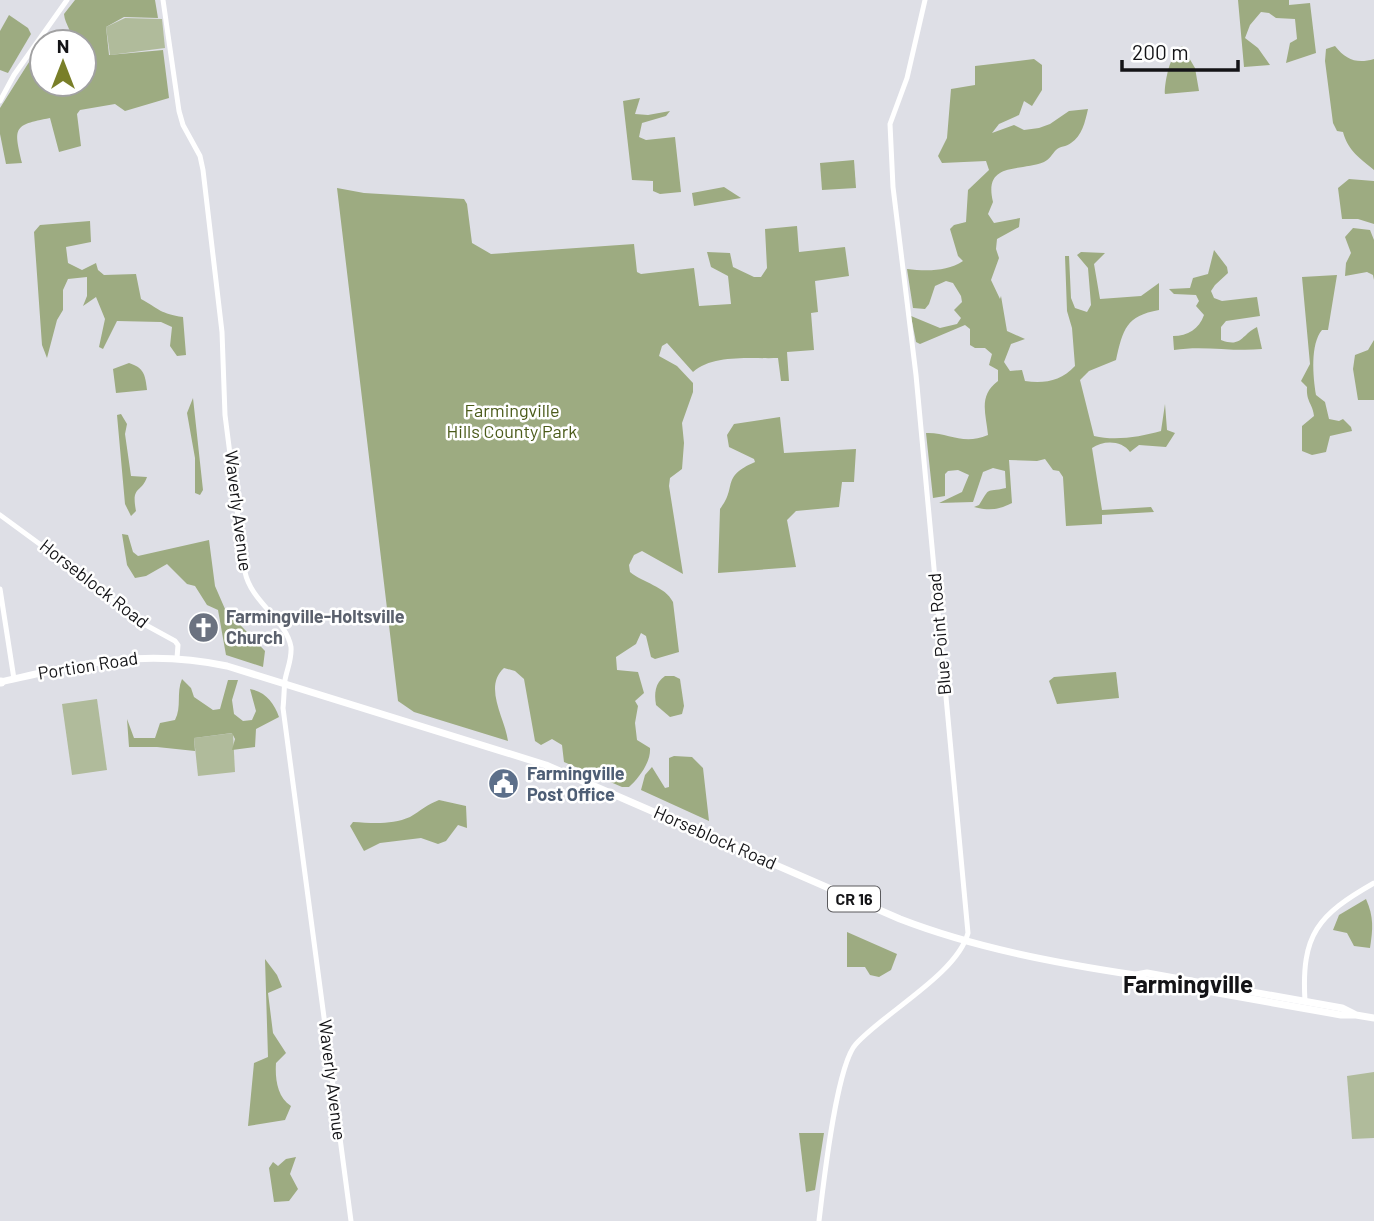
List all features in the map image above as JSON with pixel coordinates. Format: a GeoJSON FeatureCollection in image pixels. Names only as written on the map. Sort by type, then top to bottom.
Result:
{"type":"FeatureCollection","features":[{"type":"Feature","properties":{"kind":"main road","name":"Portion Road"},"geometry":{"type":"LineString","coordinates":[[0,682],[107,660],[136,657],[177,658],[217,664]]}},
{"type":"Feature","properties":{"kind":"main road","name":"Horseblock Road"},"geometry":{"type":"LineString","coordinates":[[217,664],[546,765],[900,919],[966,940],[1060,962],[1135,975],[1145,980],[1341,1016],[1374,1018]]}},
{"type":"Feature","properties":{"kind":"main road","name":"Horseblock Road"},"geometry":{"type":"LineString","coordinates":[[1135,975],[1147,973],[1181,978],[1342,1008],[1356,1015]]}},
{"type":"Feature","properties":{"kind":"street"},"geometry":{"type":"LineString","coordinates":[[0,101],[14,75],[67,0]]}},
{"type":"Feature","properties":{"kind":"street","name":"Waverly Avenue"},"geometry":{"type":"LineString","coordinates":[[163,0],[178,111],[200,156],[203,170],[222,332],[225,415],[244,572],[251,591],[287,636],[291,657],[285,683],[284,708],[351,1221]]}},
{"type":"Feature","properties":{"kind":"street","name":"Blue Point Road"},"geometry":{"type":"LineString","coordinates":[[925,0],[907,78],[890,124],[894,187],[916,375],[965,894],[968,933],[966,940]]}},
{"type":"Feature","properties":{"kind":"street","name":"Horseblock Road"},"geometry":{"type":"LineString","coordinates":[[0,515],[76,570],[134,618],[175,641],[178,646],[177,658]]}},
{"type":"Feature","properties":{"kind":"street"},"geometry":{"type":"LineString","coordinates":[[0,589],[14,679]]}},
{"type":"Feature","properties":{"kind":"street"},"geometry":{"type":"LineString","coordinates":[[1305,1001],[1304,970],[1308,950],[1318,927],[1343,901],[1374,883]]}},
{"type":"Feature","properties":{"kind":"street"},"geometry":{"type":"LineString","coordinates":[[819,1221],[838,1096],[854,1045],[930,981],[963,949],[966,940]]}},
{"type":"Feature","properties":{"kind":"green space"},"geometry":{"type":"Polygon","coordinates":[[[75,0],[155,0],[158,18],[124,17],[106,27],[109,55],[163,50],[169,98],[125,111],[115,104],[80,110],[77,114],[81,146],[59,152],[50,118],[28,123],[22,126],[17,135],[22,163],[6,164],[0,134],[0,108],[28,64],[28,98],[98,98],[98,28],[68,28],[64,14],[75,0]]]}},
{"type":"Feature","properties":{"kind":"green space"},"geometry":{"type":"Polygon","coordinates":[[[1238,0],[1289,0],[1289,5],[1310,3],[1316,53],[1286,63],[1290,43],[1297,39],[1295,19],[1276,18],[1261,12],[1250,25],[1245,38],[1258,48],[1270,65],[1244,67],[1238,0]]]}},
{"type":"Feature","properties":{"kind":"green space"},"geometry":{"type":"Polygon","coordinates":[[[9,15],[28,28],[28,39],[8,73],[0,70],[0,31],[9,15]]]}},
{"type":"Feature","properties":{"kind":"green space"},"geometry":{"type":"Polygon","coordinates":[[[125,18],[162,19],[165,48],[110,55],[106,27],[125,18]]]}},
{"type":"Feature","properties":{"kind":"green space"},"geometry":{"type":"Polygon","coordinates":[[[1182,46],[1195,68],[1199,91],[1165,94],[1172,60],[1182,46]]]}},
{"type":"Feature","properties":{"kind":"green space"},"geometry":{"type":"Polygon","coordinates":[[[1335,46],[1352,60],[1374,59],[1374,170],[1355,154],[1343,132],[1337,131],[1333,123],[1325,61],[1326,49],[1335,46]]]}},
{"type":"Feature","properties":{"kind":"green space"},"geometry":{"type":"Polygon","coordinates":[[[1034,59],[1042,65],[1042,90],[1032,106],[1024,101],[1019,115],[999,124],[992,133],[1014,125],[1024,130],[1039,128],[1069,111],[1088,109],[1080,133],[1071,143],[1058,149],[1044,162],[1006,170],[993,180],[993,202],[988,214],[994,223],[1020,218],[1019,227],[997,239],[999,258],[991,280],[1000,299],[1001,296],[1007,331],[1025,339],[1011,344],[1004,362],[1010,371],[1022,370],[1025,381],[1032,382],[1058,378],[1075,366],[1072,328],[1067,311],[1065,256],[1069,256],[1071,298],[1075,308],[1087,312],[1091,305],[1088,268],[1077,255],[1081,252],[1105,253],[1094,264],[1100,299],[1141,296],[1159,283],[1159,310],[1133,320],[1124,332],[1116,360],[1089,371],[1080,380],[1094,436],[1128,438],[1161,431],[1165,404],[1167,430],[1175,433],[1166,447],[1139,445],[1130,452],[1122,445],[1112,442],[1092,448],[1102,510],[1151,507],[1154,512],[1102,515],[1102,524],[1066,526],[1063,477],[1059,471],[1053,470],[1045,459],[1009,460],[1012,503],[1002,507],[974,507],[979,505],[989,491],[1006,488],[1005,471],[993,468],[983,472],[973,502],[939,503],[962,492],[969,475],[958,470],[945,474],[945,496],[933,498],[926,433],[963,439],[988,435],[986,399],[998,381],[998,370],[989,365],[992,354],[985,348],[970,345],[970,329],[965,325],[920,344],[916,342],[911,316],[940,328],[957,324],[961,318],[954,310],[962,302],[953,283],[946,281],[935,286],[925,309],[913,308],[907,269],[943,269],[963,261],[958,256],[950,229],[966,222],[968,190],[989,170],[986,161],[942,163],[938,156],[947,138],[951,89],[975,85],[975,66],[1034,59]]]}},
{"type":"Feature","properties":{"kind":"green space"},"geometry":{"type":"Polygon","coordinates":[[[640,98],[635,114],[648,115],[670,111],[666,116],[642,123],[639,137],[646,140],[675,137],[681,192],[660,194],[653,191],[653,181],[632,180],[623,101],[640,98]]]}},
{"type":"Feature","properties":{"kind":"green space"},"geometry":{"type":"Polygon","coordinates":[[[854,160],[856,188],[822,190],[820,163],[854,160]]]}},
{"type":"Feature","properties":{"kind":"green space"},"geometry":{"type":"Polygon","coordinates":[[[1349,179],[1374,181],[1374,224],[1358,219],[1342,219],[1338,188],[1349,179]]]}},
{"type":"Feature","properties":{"kind":"green space"},"geometry":{"type":"Polygon","coordinates":[[[724,187],[741,198],[694,206],[692,193],[724,187]]]}},
{"type":"Feature","properties":{"kind":"green space","name":"Farmingville Hills County Park"},"geometry":{"type":"Polygon","coordinates":[[[337,188],[364,193],[464,199],[472,243],[491,254],[634,244],[637,272],[641,274],[694,268],[699,306],[731,304],[728,276],[711,267],[707,252],[730,253],[733,267],[754,277],[761,277],[767,268],[765,229],[797,226],[799,252],[845,247],[849,276],[815,281],[818,312],[811,313],[814,350],[787,352],[789,381],[781,381],[778,358],[722,360],[701,366],[693,372],[667,343],[662,346],[659,356],[677,366],[693,383],[693,392],[682,423],[682,469],[670,478],[669,486],[683,574],[642,551],[634,555],[629,565],[630,572],[665,592],[673,602],[679,652],[655,659],[651,657],[646,636],[641,633],[636,644],[616,657],[617,670],[638,672],[644,693],[635,701],[638,706],[635,723],[637,740],[650,748],[644,769],[629,787],[622,787],[564,762],[562,745],[552,739],[541,745],[535,741],[524,679],[515,671],[504,668],[495,684],[497,703],[508,741],[414,712],[398,701],[337,188]]]}},
{"type":"Feature","properties":{"kind":"green space"},"geometry":{"type":"Polygon","coordinates":[[[90,221],[91,242],[66,247],[68,263],[82,270],[96,263],[98,270],[104,275],[136,274],[141,299],[165,313],[183,317],[186,355],[177,356],[170,346],[172,327],[161,322],[117,321],[103,349],[99,347],[105,319],[96,297],[83,306],[87,296],[87,277],[68,279],[63,290],[63,310],[57,320],[47,358],[42,345],[34,232],[40,225],[90,221]]]}},
{"type":"Feature","properties":{"kind":"green space"},"geometry":{"type":"Polygon","coordinates":[[[1353,228],[1370,230],[1374,240],[1374,280],[1373,275],[1367,272],[1345,276],[1346,263],[1351,253],[1345,237],[1353,228]]]}},
{"type":"Feature","properties":{"kind":"green space"},"geometry":{"type":"Polygon","coordinates":[[[1214,250],[1227,267],[1228,273],[1211,291],[1214,298],[1222,301],[1257,297],[1260,316],[1226,321],[1221,327],[1221,340],[1237,342],[1257,327],[1262,349],[1174,350],[1173,336],[1192,331],[1204,315],[1196,306],[1199,301],[1196,295],[1174,294],[1169,289],[1190,288],[1193,278],[1208,274],[1214,250]]]}},
{"type":"Feature","properties":{"kind":"green space"},"geometry":{"type":"Polygon","coordinates":[[[1337,275],[1328,330],[1322,330],[1316,344],[1314,379],[1316,395],[1325,402],[1329,419],[1343,419],[1352,431],[1330,436],[1326,452],[1312,455],[1302,451],[1302,426],[1314,416],[1307,387],[1301,381],[1310,364],[1302,277],[1337,275]]]}},
{"type":"Feature","properties":{"kind":"green space"},"geometry":{"type":"Polygon","coordinates":[[[1374,340],[1374,400],[1358,400],[1353,369],[1355,355],[1368,350],[1374,340]]]}},
{"type":"Feature","properties":{"kind":"green space"},"geometry":{"type":"Polygon","coordinates":[[[129,363],[143,372],[147,390],[116,393],[113,369],[129,363]]]}},
{"type":"Feature","properties":{"kind":"green space"},"geometry":{"type":"Polygon","coordinates":[[[193,398],[203,490],[200,495],[195,493],[195,458],[187,413],[193,398]]]}},
{"type":"Feature","properties":{"kind":"green space"},"geometry":{"type":"Polygon","coordinates":[[[121,414],[127,424],[125,434],[131,476],[147,477],[136,493],[136,511],[131,516],[125,504],[117,415],[121,414]]]}},
{"type":"Feature","properties":{"kind":"green space"},"geometry":{"type":"Polygon","coordinates":[[[780,417],[784,453],[856,449],[854,482],[842,482],[839,507],[796,511],[787,520],[796,567],[718,573],[720,509],[733,477],[755,462],[729,447],[727,435],[734,424],[780,417]]]}},
{"type":"Feature","properties":{"kind":"green space"},"geometry":{"type":"Polygon","coordinates":[[[122,534],[128,535],[133,552],[138,556],[209,540],[215,586],[225,609],[265,651],[263,667],[226,655],[218,610],[207,605],[195,586],[187,584],[167,564],[146,576],[135,578],[127,565],[122,534]]]}},
{"type":"Feature","properties":{"kind":"green space"},"geometry":{"type":"Polygon","coordinates":[[[1116,672],[1119,698],[1057,704],[1049,681],[1054,677],[1116,672]]]}},
{"type":"Feature","properties":{"kind":"green space"},"geometry":{"type":"Polygon","coordinates":[[[665,676],[680,679],[684,706],[682,714],[670,717],[656,705],[656,689],[665,676]]]}},
{"type":"Feature","properties":{"kind":"green space"},"geometry":{"type":"Polygon","coordinates":[[[182,679],[191,688],[194,697],[213,710],[220,709],[228,680],[238,680],[232,700],[234,714],[243,721],[252,720],[256,711],[250,689],[269,699],[279,717],[256,729],[255,747],[232,750],[235,739],[232,733],[194,738],[195,751],[129,747],[127,719],[134,738],[155,738],[160,723],[175,720],[182,679]]]}},
{"type":"Feature","properties":{"kind":"green space"},"geometry":{"type":"Polygon","coordinates":[[[97,699],[107,770],[72,775],[62,704],[97,699]]]}},
{"type":"Feature","properties":{"kind":"green space"},"geometry":{"type":"Polygon","coordinates":[[[233,733],[235,772],[198,776],[194,738],[233,733]]]}},
{"type":"Feature","properties":{"kind":"green space"},"geometry":{"type":"Polygon","coordinates":[[[692,757],[703,768],[709,821],[641,790],[645,775],[652,767],[665,788],[669,787],[669,758],[692,757]]]}},
{"type":"Feature","properties":{"kind":"green space"},"geometry":{"type":"Polygon","coordinates":[[[439,800],[466,806],[467,828],[458,825],[446,841],[438,844],[421,838],[380,843],[364,851],[350,826],[353,822],[382,823],[403,820],[439,800]]]}},
{"type":"Feature","properties":{"kind":"green space"},"geometry":{"type":"Polygon","coordinates":[[[1366,899],[1372,923],[1370,948],[1354,946],[1347,933],[1333,930],[1339,915],[1366,899]]]}},
{"type":"Feature","properties":{"kind":"green space"},"geometry":{"type":"Polygon","coordinates":[[[847,932],[897,954],[891,970],[879,977],[870,975],[865,967],[847,967],[847,932]]]}},
{"type":"Feature","properties":{"kind":"green space"},"geometry":{"type":"Polygon","coordinates":[[[265,959],[282,987],[268,993],[273,1033],[286,1053],[276,1063],[277,1081],[283,1098],[291,1106],[285,1120],[248,1126],[254,1063],[268,1057],[265,959]]]}},
{"type":"Feature","properties":{"kind":"green space"},"geometry":{"type":"Polygon","coordinates":[[[1374,1072],[1374,1138],[1352,1139],[1347,1076],[1374,1072]]]}},
{"type":"Feature","properties":{"kind":"green space"},"geometry":{"type":"Polygon","coordinates":[[[799,1133],[824,1133],[815,1190],[806,1192],[799,1133]]]}},
{"type":"Feature","properties":{"kind":"green space"},"geometry":{"type":"Polygon","coordinates":[[[296,1157],[290,1174],[298,1189],[289,1201],[274,1202],[269,1168],[273,1162],[278,1166],[286,1159],[296,1157]]]}},
{"type":"Feature","properties":{"kind":"place","name":"Farmingville-Holtsville Church"},"geometry":{"type":"Point","coordinates":[203,627]}},
{"type":"Feature","properties":{"kind":"place","name":"Farmingville Post Office"},"geometry":{"type":"Point","coordinates":[504,784]}},
{"type":"Feature","properties":{"kind":"district","name":"Farmingville"},"geometry":{"type":"Point","coordinates":[1188,985]}}]}
